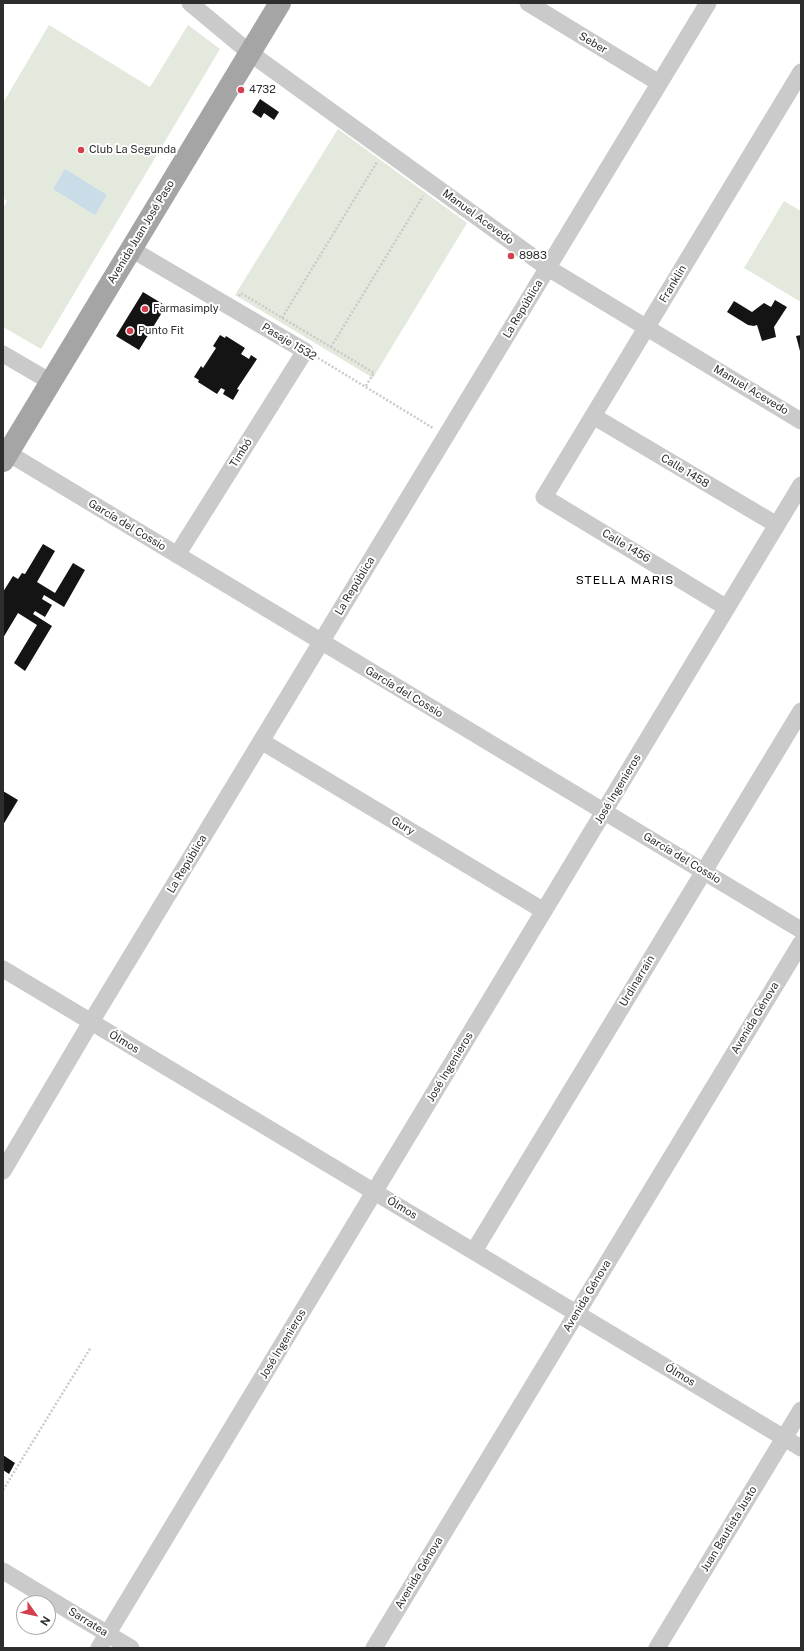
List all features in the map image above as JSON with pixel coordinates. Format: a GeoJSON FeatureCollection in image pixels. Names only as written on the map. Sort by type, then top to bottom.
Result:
{"type":"FeatureCollection","features":[{"type":"Feature","properties":{"kind":"main road","name":"Avenida Juan José Paso"},"geometry":{"type":"LineString","coordinates":[[5,457],[280,3]]}},
{"type":"Feature","properties":{"kind":"street","name":"Manuel Acevedo"},"geometry":{"type":"LineString","coordinates":[[190,3],[250,53],[548,268],[801,421]]}},
{"type":"Feature","properties":{"kind":"street","name":"Seber"},"geometry":{"type":"LineString","coordinates":[[528,3],[659,83]]}},
{"type":"Feature","properties":{"kind":"street","name":"La República"},"geometry":{"type":"LineString","coordinates":[[3,1171],[91,1022],[708,3]]}},
{"type":"Feature","properties":{"kind":"street","name":"Franklin"},"geometry":{"type":"LineString","coordinates":[[544,497],[801,72]]}},
{"type":"Feature","properties":{"kind":"street","name":"Pasaje 1532"},"geometry":{"type":"LineString","coordinates":[[131,249],[305,351]]}},
{"type":"Feature","properties":{"kind":"street","name":"Timbó"},"geometry":{"type":"LineString","coordinates":[[177,555],[305,351]]}},
{"type":"Feature","properties":{"kind":"street"},"geometry":{"type":"LineString","coordinates":[[3,354],[51,382]]}},
{"type":"Feature","properties":{"kind":"street","name":"Calle 1458"},"geometry":{"type":"LineString","coordinates":[[593,416],[777,525]]}},
{"type":"Feature","properties":{"kind":"street","name":"García del Cossio"},"geometry":{"type":"LineString","coordinates":[[5,457],[177,555],[801,930]]}},
{"type":"Feature","properties":{"kind":"street","name":"José Ingenieros"},"geometry":{"type":"LineString","coordinates":[[104,1641],[801,486]]}},
{"type":"Feature","properties":{"kind":"street","name":"Calle 1456"},"geometry":{"type":"LineString","coordinates":[[544,497],[727,608]]}},
{"type":"Feature","properties":{"kind":"street","name":"Urdinarrain"},"geometry":{"type":"LineString","coordinates":[[474,1252],[801,711]]}},
{"type":"Feature","properties":{"kind":"street","name":"Gury"},"geometry":{"type":"LineString","coordinates":[[261,741],[544,911]]}},
{"type":"Feature","properties":{"kind":"street","name":"Avenida Génova"},"geometry":{"type":"LineString","coordinates":[[374,1648],[801,943]]}},
{"type":"Feature","properties":{"kind":"street","name":"Ólmos"},"geometry":{"type":"LineString","coordinates":[[3,969],[801,1448]]}},
{"type":"Feature","properties":{"kind":"street","name":"Juan Bautista Justo"},"geometry":{"type":"LineString","coordinates":[[657,1648],[801,1410]]}},
{"type":"Feature","properties":{"kind":"street","name":"Sarratea"},"geometry":{"type":"LineString","coordinates":[[3,1571],[104,1641],[131,1648]]}},
{"type":"Feature","properties":{"kind":"path"},"geometry":{"type":"LineString","coordinates":[[282,318],[377,162]]}},
{"type":"Feature","properties":{"kind":"path"},"geometry":{"type":"LineString","coordinates":[[330,346],[431,184]]}},
{"type":"Feature","properties":{"kind":"path","name":"Pasaje 1532"},"geometry":{"type":"LineString","coordinates":[[305,351],[446,436]]}},
{"type":"Feature","properties":{"kind":"path"},"geometry":{"type":"LineString","coordinates":[[3,1490],[91,1347]]}},
{"type":"Feature","properties":{"kind":"shaded area","name":"Club La Segunda"},"geometry":{"type":"Polygon","coordinates":[[[49,25],[150,87],[188,25],[220,49],[41,349],[3,327],[3,208],[7,201],[3,198],[3,103],[49,25]]]}},
{"type":"Feature","properties":{"kind":"shaded area"},"geometry":{"type":"Polygon","coordinates":[[[338,129],[467,223],[373,378],[235,295],[338,129]]]}},
{"type":"Feature","properties":{"kind":"shaded area"},"geometry":{"type":"Polygon","coordinates":[[[784,201],[801,211],[801,302],[744,268],[784,201]]]}},
{"type":"Feature","properties":{"kind":"water"},"geometry":{"type":"Polygon","coordinates":[[[65,169],[107,195],[95,215],[53,189],[65,169]]]}},
{"type":"Feature","properties":{"kind":"building"},"geometry":{"type":"Polygon","coordinates":[[[260,99],[279,112],[274,120],[264,113],[261,118],[252,112],[260,99]]]}},
{"type":"Feature","properties":{"kind":"building"},"geometry":{"type":"Polygon","coordinates":[[[143,292],[166,306],[139,350],[116,336],[143,292]]]}},
{"type":"Feature","properties":{"kind":"building"},"geometry":{"type":"Polygon","coordinates":[[[775,300],[787,307],[774,327],[776,337],[762,341],[757,325],[748,325],[727,312],[734,301],[752,312],[764,303],[771,307],[775,300]]]}},
{"type":"Feature","properties":{"kind":"building"},"geometry":{"type":"Polygon","coordinates":[[[220,335],[225,338],[226,336],[245,348],[241,354],[249,359],[251,355],[257,359],[237,389],[239,390],[233,400],[223,394],[225,390],[221,388],[217,394],[198,382],[199,380],[194,377],[201,366],[203,368],[216,348],[213,346],[220,335]]]}},
{"type":"Feature","properties":{"kind":"building"},"geometry":{"type":"Polygon","coordinates":[[[801,335],[801,355],[796,336],[801,335]]]}},
{"type":"Feature","properties":{"kind":"building"},"geometry":{"type":"Polygon","coordinates":[[[43,544],[55,551],[37,582],[55,593],[73,563],[85,570],[64,607],[44,595],[42,599],[52,605],[45,617],[35,611],[33,614],[52,626],[25,671],[14,663],[37,625],[18,613],[3,638],[3,592],[13,576],[18,579],[22,573],[25,574],[43,544]]]}},
{"type":"Feature","properties":{"kind":"building"},"geometry":{"type":"Polygon","coordinates":[[[3,791],[18,800],[3,825],[3,791]]]}},
{"type":"Feature","properties":{"kind":"building"},"geometry":{"type":"Polygon","coordinates":[[[3,1455],[15,1463],[9,1474],[3,1470],[3,1455]]]}},
{"type":"Feature","properties":{"kind":"place","name":"4732"},"geometry":{"type":"Point","coordinates":[241,90]}},
{"type":"Feature","properties":{"kind":"place","name":"Club La Segunda"},"geometry":{"type":"Point","coordinates":[81,150]}},
{"type":"Feature","properties":{"kind":"place","name":"8983"},"geometry":{"type":"Point","coordinates":[511,256]}},
{"type":"Feature","properties":{"kind":"place","name":"Farmasimply"},"geometry":{"type":"Point","coordinates":[145,309]}},
{"type":"Feature","properties":{"kind":"place","name":"Punto Fit"},"geometry":{"type":"Point","coordinates":[130,331]}},
{"type":"Feature","properties":{"kind":"district","name":"STELLA MARIS"},"geometry":{"type":"Point","coordinates":[625,580]}}]}
